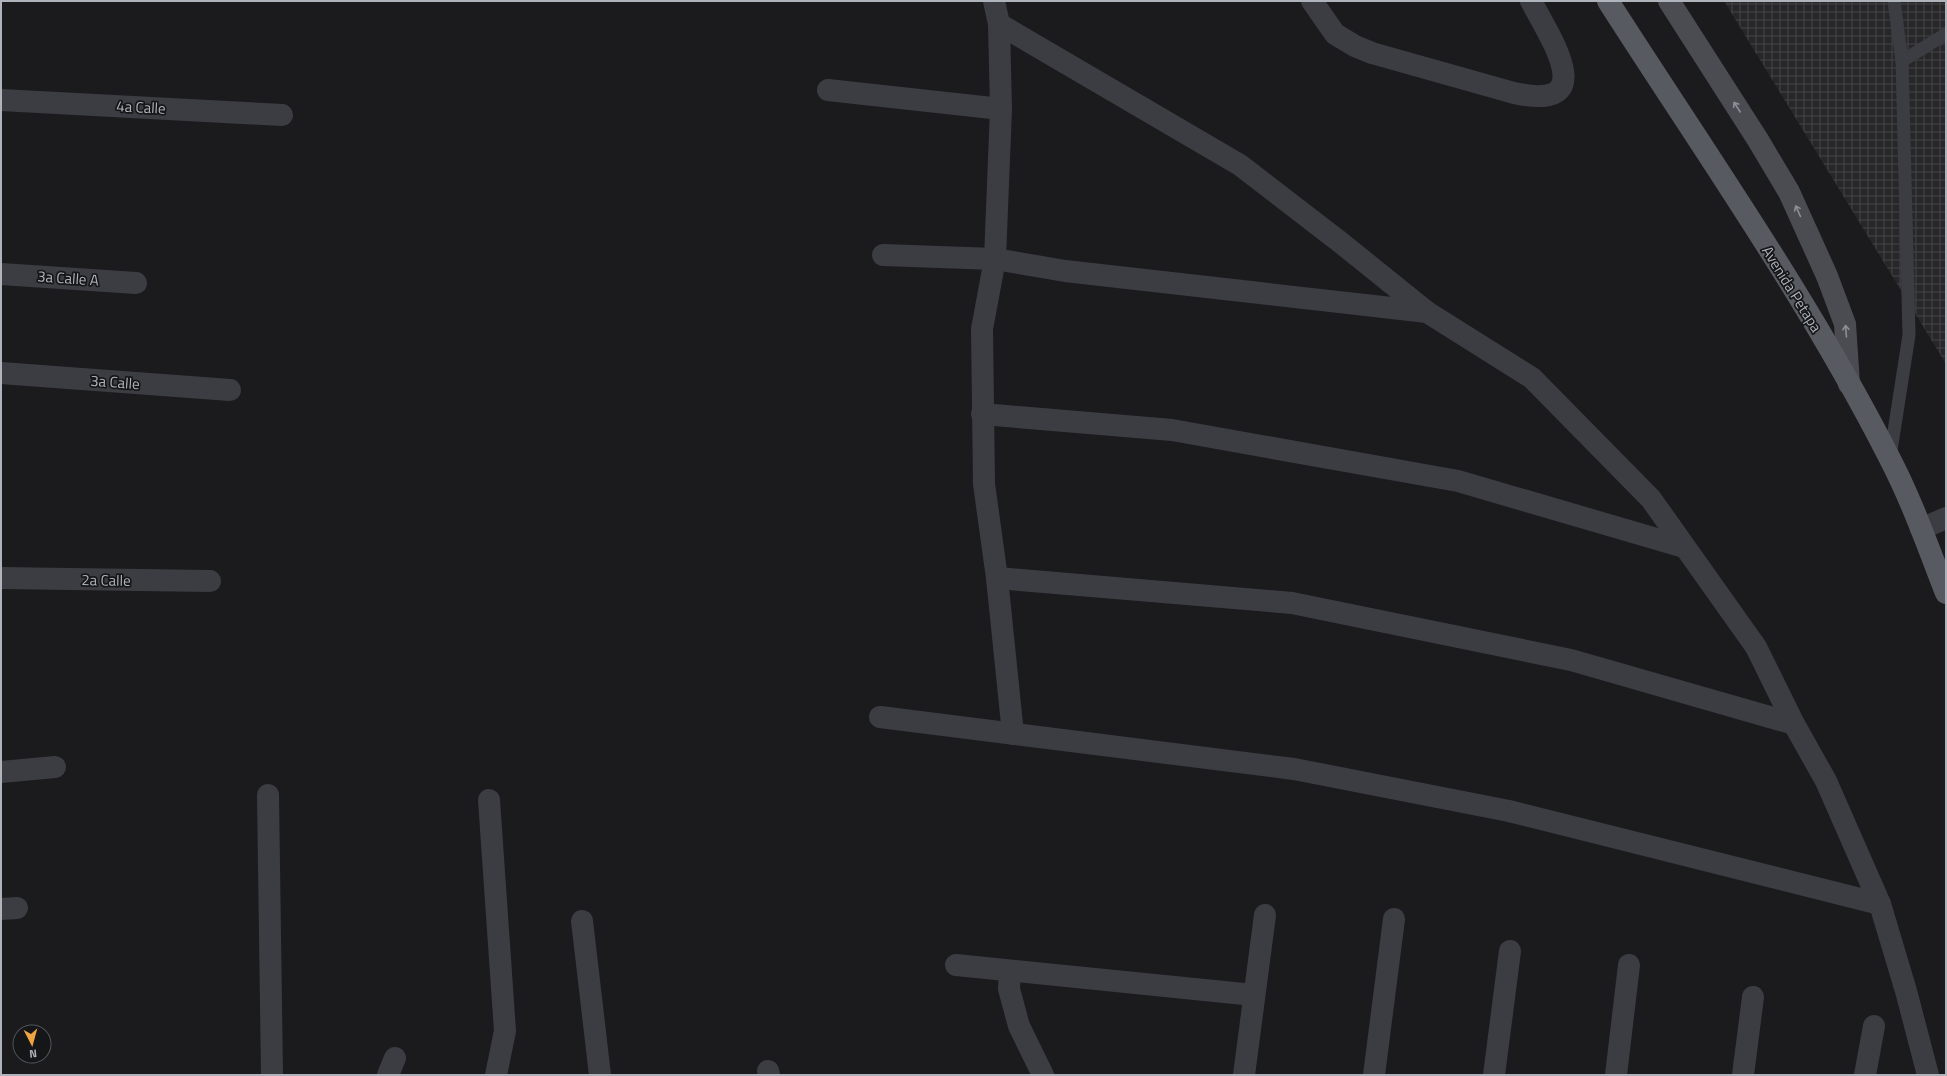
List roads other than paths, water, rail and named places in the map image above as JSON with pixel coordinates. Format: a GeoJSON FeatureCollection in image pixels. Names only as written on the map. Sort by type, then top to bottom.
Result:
{"type":"FeatureCollection","features":[{"type":"Feature","properties":{"kind":"main road","name":"Avenida Petapa"},"geometry":{"type":"LineString","coordinates":[[1608,1],[1800,298],[1890,457],[1921,529],[1946,593]]}},
{"type":"Feature","properties":{"kind":"main road"},"geometry":{"type":"LineString","coordinates":[[1669,1],[1758,140],[1789,192],[1827,276],[1845,324],[1849,384]]}},
{"type":"Feature","properties":{"kind":"street"},"geometry":{"type":"LineString","coordinates":[[994,1],[999,24],[1001,109],[995,259],[982,330],[982,414],[984,484],[997,578],[1013,734]]}},
{"type":"Feature","properties":{"kind":"street"},"geometry":{"type":"LineString","coordinates":[[1312,1],[1335,34],[1361,49],[1514,93],[1532,97],[1547,97],[1559,90],[1564,81],[1564,70],[1556,49],[1531,1]]}},
{"type":"Feature","properties":{"kind":"street"},"geometry":{"type":"LineString","coordinates":[[999,24],[1240,165],[1340,242],[1427,312],[1532,378],[1651,499],[1756,647],[1794,724],[1826,781],[1880,904],[1906,991],[1928,1075]]}},
{"type":"Feature","properties":{"kind":"street"},"geometry":{"type":"LineString","coordinates":[[828,90],[1001,109]]}},
{"type":"Feature","properties":{"kind":"street","name":"4a Calle"},"geometry":{"type":"LineString","coordinates":[[1,100],[282,115]]}},
{"type":"Feature","properties":{"kind":"street"},"geometry":{"type":"LineString","coordinates":[[883,255],[995,259],[1065,271],[1427,312]]}},
{"type":"Feature","properties":{"kind":"street","name":"3a Calle A"},"geometry":{"type":"LineString","coordinates":[[1,274],[136,282]]}},
{"type":"Feature","properties":{"kind":"street","name":"3a Calle"},"geometry":{"type":"LineString","coordinates":[[1,373],[230,390]]}},
{"type":"Feature","properties":{"kind":"street"},"geometry":{"type":"LineString","coordinates":[[982,414],[1172,430],[1458,481],[1684,546]]}},
{"type":"Feature","properties":{"kind":"street"},"geometry":{"type":"LineString","coordinates":[[1921,529],[1946,518]]}},
{"type":"Feature","properties":{"kind":"street","name":"2a Calle"},"geometry":{"type":"LineString","coordinates":[[1,578],[210,581]]}},
{"type":"Feature","properties":{"kind":"street"},"geometry":{"type":"LineString","coordinates":[[997,578],[1292,603],[1571,660],[1794,724]]}},
{"type":"Feature","properties":{"kind":"street"},"geometry":{"type":"LineString","coordinates":[[880,718],[1294,769],[1509,811],[1880,904]]}},
{"type":"Feature","properties":{"kind":"street"},"geometry":{"type":"LineString","coordinates":[[1,772],[56,767]]}},
{"type":"Feature","properties":{"kind":"street"},"geometry":{"type":"LineString","coordinates":[[268,795],[272,1075]]}},
{"type":"Feature","properties":{"kind":"street"},"geometry":{"type":"LineString","coordinates":[[489,800],[505,1031],[496,1075]]}},
{"type":"Feature","properties":{"kind":"street"},"geometry":{"type":"LineString","coordinates":[[1244,1075],[1265,915]]}},
{"type":"Feature","properties":{"kind":"street"},"geometry":{"type":"LineString","coordinates":[[1374,1075],[1394,920]]}},
{"type":"Feature","properties":{"kind":"street"},"geometry":{"type":"LineString","coordinates":[[582,922],[600,1075]]}},
{"type":"Feature","properties":{"kind":"street"},"geometry":{"type":"LineString","coordinates":[[1494,1075],[1510,951]]}},
{"type":"Feature","properties":{"kind":"street"},"geometry":{"type":"LineString","coordinates":[[1616,1075],[1629,964]]}},
{"type":"Feature","properties":{"kind":"street"},"geometry":{"type":"LineString","coordinates":[[956,965],[1254,995]]}},
{"type":"Feature","properties":{"kind":"street"},"geometry":{"type":"LineString","coordinates":[[1010,970],[1009,989],[1019,1026],[1043,1075]]}},
{"type":"Feature","properties":{"kind":"street"},"geometry":{"type":"LineString","coordinates":[[1743,1075],[1752,998]]}},
{"type":"Feature","properties":{"kind":"street"},"geometry":{"type":"LineString","coordinates":[[1865,1075],[1874,1026]]}},
{"type":"Feature","properties":{"kind":"lane"},"geometry":{"type":"LineString","coordinates":[[1890,457],[1909,335],[1902,60],[1894,1]]}},
{"type":"Feature","properties":{"kind":"lane"},"geometry":{"type":"LineString","coordinates":[[1902,60],[1945,38]]}}]}
